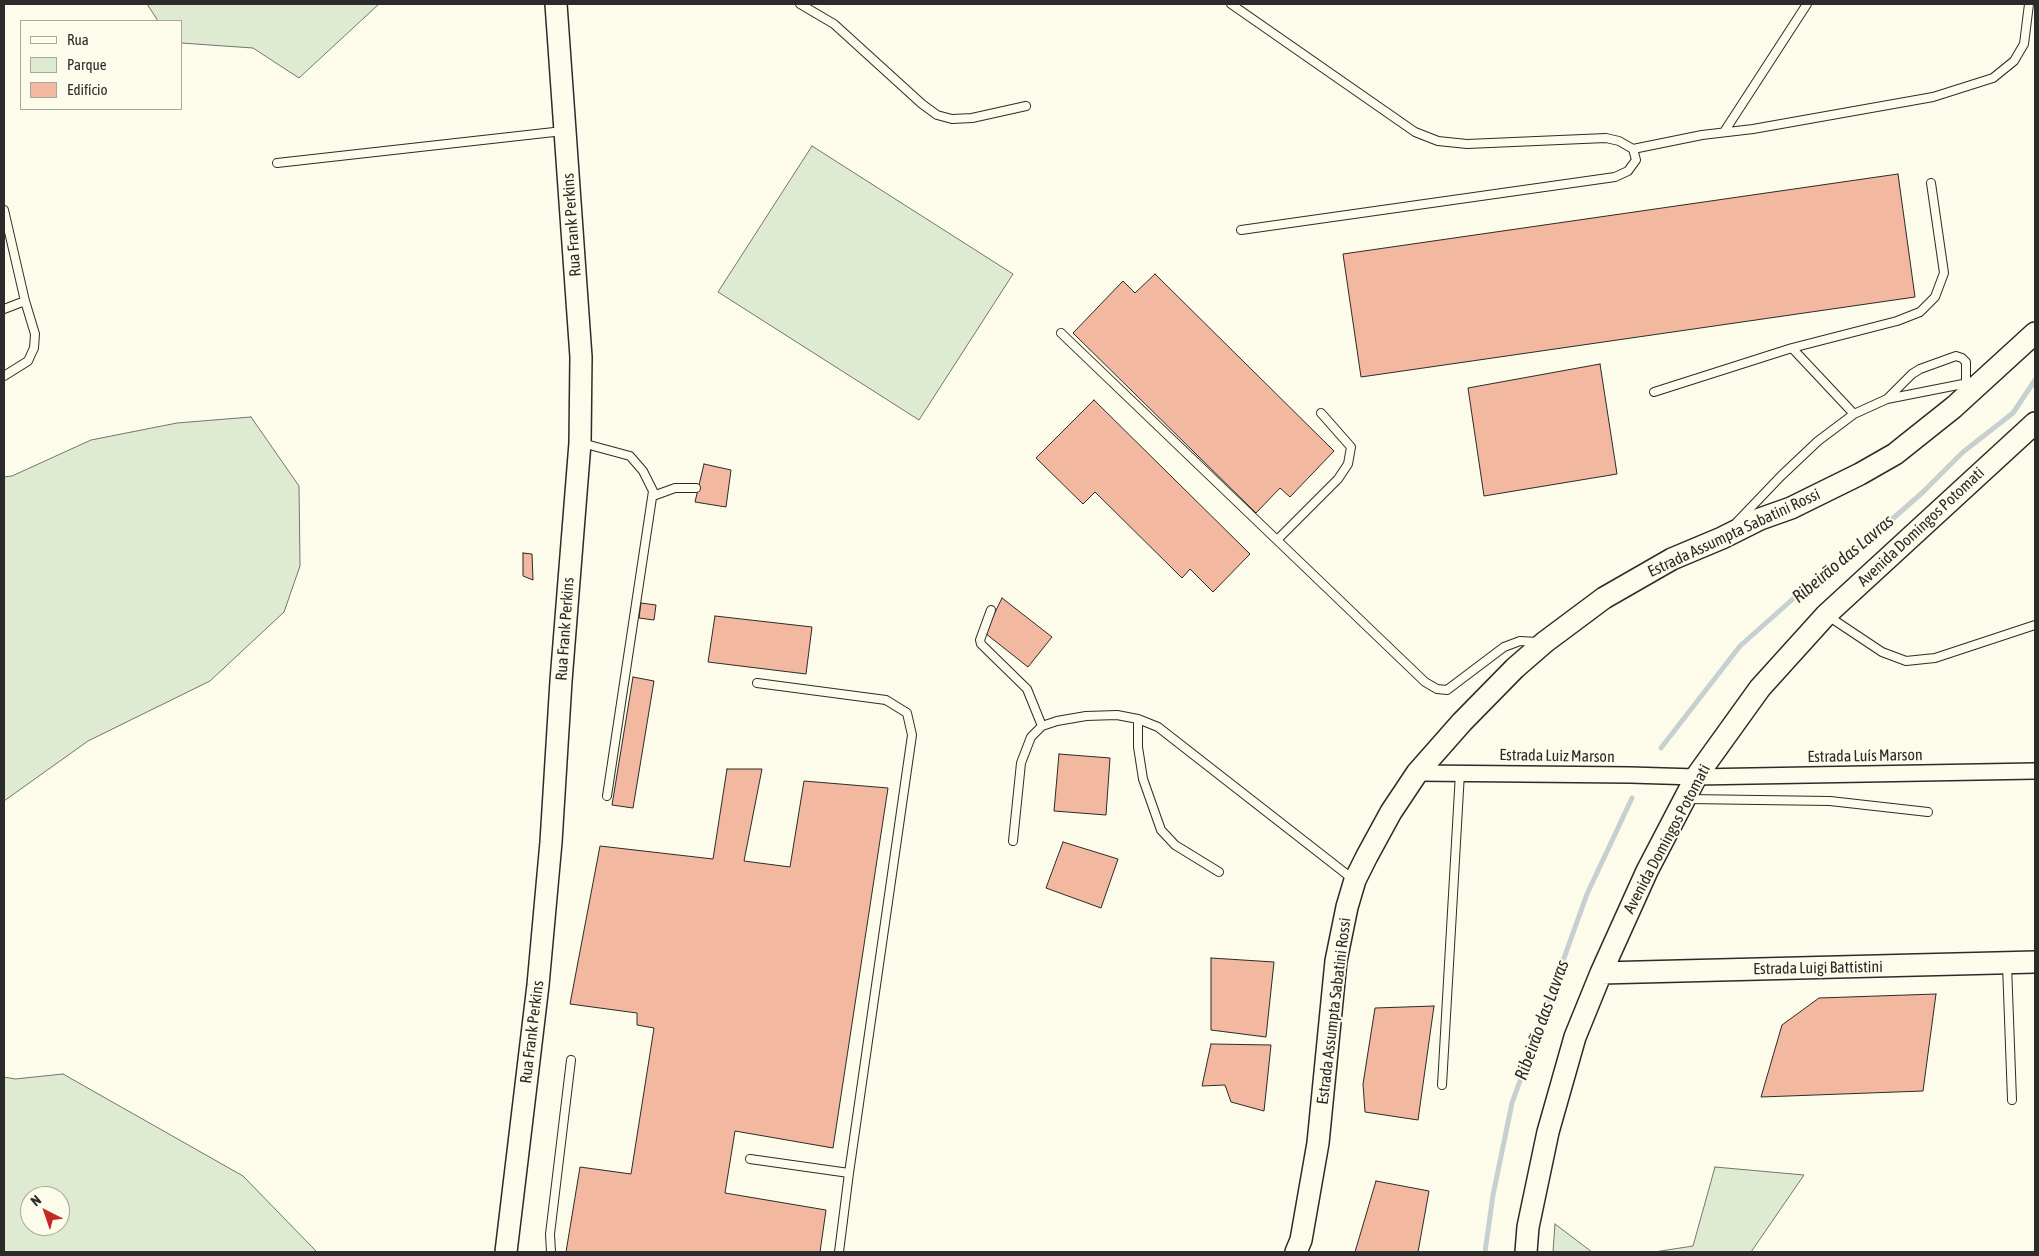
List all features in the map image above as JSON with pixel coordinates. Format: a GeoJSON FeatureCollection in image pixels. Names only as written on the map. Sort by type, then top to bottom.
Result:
{"type":"FeatureCollection","features":[{"type":"Feature","properties":{"kind":"street","name":"Rua Frank Perkins"},"geometry":{"type":"LineString","coordinates":[[506,1252],[538,985],[580,443],[581,357],[556,4]]}},
{"type":"Feature","properties":{"kind":"street","name":"Estrada Assumpta Sabatini Rossi"},"geometry":{"type":"LineString","coordinates":[[1296,1252],[1301,1240],[1318,1143],[1336,961],[1347,907],[1355,880],[1391,812],[1417,773],[1462,722],[1515,668],[1545,642],[1604,598],[1672,559],[1722,538],[1760,518],[1791,508],[1860,474],[1895,454],[1975,382],[2035,333]]}},
{"type":"Feature","properties":{"kind":"street","name":"Avenida Domingos Potomati"},"geometry":{"type":"LineString","coordinates":[[1526,1252],[1528,1227],[1548,1132],[1575,1037],[1601,973],[1647,871],[1696,777],[1760,688],[1826,615],[2035,422]]}},
{"type":"Feature","properties":{"kind":"street","name":"Estrada Luís Marson"},"geometry":{"type":"LineString","coordinates":[[1696,777],[2035,771]]}},
{"type":"Feature","properties":{"kind":"street","name":"Estrada Luiz Marson"},"geometry":{"type":"LineString","coordinates":[[1417,773],[1696,777]]}},
{"type":"Feature","properties":{"kind":"street","name":"Estrada Luigi Battistini"},"geometry":{"type":"LineString","coordinates":[[1601,973],[2035,962]]}},
{"type":"Feature","properties":{"kind":"lane"},"geometry":{"type":"LineString","coordinates":[[800,4],[834,24],[922,104],[937,115],[952,119],[972,118],[1026,106]]}},
{"type":"Feature","properties":{"kind":"lane"},"geometry":{"type":"LineString","coordinates":[[1231,4],[1415,132],[1438,141],[1467,144],[1606,138],[1619,141],[1633,149],[1702,135],[1782,124],[1933,97],[1994,78],[2014,61],[2024,44],[2029,4]]}},
{"type":"Feature","properties":{"kind":"lane"},"geometry":{"type":"LineString","coordinates":[[1724,132],[1807,4]]}},
{"type":"Feature","properties":{"kind":"lane"},"geometry":{"type":"LineString","coordinates":[[277,163],[564,131]]}},
{"type":"Feature","properties":{"kind":"lane"},"geometry":{"type":"LineString","coordinates":[[1241,230],[1615,177],[1628,171],[1636,160],[1633,149]]}},
{"type":"Feature","properties":{"kind":"lane"},"geometry":{"type":"LineString","coordinates":[[1654,392],[1792,348],[1897,322],[1920,312],[1935,297],[1944,273],[1930,182]]}},
{"type":"Feature","properties":{"kind":"lane"},"geometry":{"type":"LineString","coordinates":[[4,210],[25,301],[35,334],[34,348],[28,360],[4,376]]}},
{"type":"Feature","properties":{"kind":"lane"},"geometry":{"type":"LineString","coordinates":[[4,309],[25,301]]}},
{"type":"Feature","properties":{"kind":"lane"},"geometry":{"type":"LineString","coordinates":[[1061,332],[1425,682],[1437,689],[1447,690],[1504,647],[1520,642],[1545,642]]}},
{"type":"Feature","properties":{"kind":"lane"},"geometry":{"type":"LineString","coordinates":[[1792,348],[1854,414]]}},
{"type":"Feature","properties":{"kind":"lane"},"geometry":{"type":"LineString","coordinates":[[1722,538],[1781,476],[1812,447],[1854,414],[1887,399],[1975,382],[1966,362],[1956,356],[1920,369],[1912,374],[1887,399]]}},
{"type":"Feature","properties":{"kind":"lane"},"geometry":{"type":"LineString","coordinates":[[1277,540],[1338,479],[1348,464],[1351,447],[1321,413]]}},
{"type":"Feature","properties":{"kind":"lane"},"geometry":{"type":"LineString","coordinates":[[580,443],[630,456],[643,471],[653,491],[607,796]]}},
{"type":"Feature","properties":{"kind":"lane"},"geometry":{"type":"LineString","coordinates":[[653,496],[674,488],[696,488]]}},
{"type":"Feature","properties":{"kind":"lane"},"geometry":{"type":"LineString","coordinates":[[990,610],[980,640],[981,644],[1027,689],[1042,726]]}},
{"type":"Feature","properties":{"kind":"lane"},"geometry":{"type":"LineString","coordinates":[[1826,615],[1882,652],[1906,661],[1935,658],[2035,625]]}},
{"type":"Feature","properties":{"kind":"lane"},"geometry":{"type":"LineString","coordinates":[[757,683],[886,700],[907,713],[912,735],[839,1252]]}},
{"type":"Feature","properties":{"kind":"lane"},"geometry":{"type":"LineString","coordinates":[[1012,841],[1021,763],[1031,737],[1042,726],[1057,720],[1086,716],[1117,715],[1138,719],[1158,728],[1355,880]]}},
{"type":"Feature","properties":{"kind":"lane"},"geometry":{"type":"LineString","coordinates":[[1138,719],[1138,747],[1143,779],[1161,830],[1175,844],[1219,872]]}},
{"type":"Feature","properties":{"kind":"lane"},"geometry":{"type":"LineString","coordinates":[[1442,1085],[1460,773]]}},
{"type":"Feature","properties":{"kind":"lane"},"geometry":{"type":"LineString","coordinates":[[1684,799],[1830,801],[1928,812]]}},
{"type":"Feature","properties":{"kind":"lane"},"geometry":{"type":"LineString","coordinates":[[2006,963],[2012,1100]]}},
{"type":"Feature","properties":{"kind":"lane"},"geometry":{"type":"LineString","coordinates":[[551,1252],[550,1234],[571,1060]]}},
{"type":"Feature","properties":{"kind":"lane"},"geometry":{"type":"LineString","coordinates":[[750,1159],[849,1173]]}},
{"type":"Feature","properties":{"kind":"green space"},"geometry":{"type":"Polygon","coordinates":[[[147,4],[379,4],[299,78],[253,48],[182,43],[182,20],[157,20],[147,4]]]}},
{"type":"Feature","properties":{"kind":"green space"},"geometry":{"type":"Polygon","coordinates":[[[812,146],[1013,274],[919,420],[718,292],[812,146]]]}},
{"type":"Feature","properties":{"kind":"green space"},"geometry":{"type":"Polygon","coordinates":[[[251,417],[299,486],[300,566],[284,612],[210,681],[88,741],[4,801],[4,477],[12,476],[91,440],[177,423],[251,417]]]}},
{"type":"Feature","properties":{"kind":"green space"},"geometry":{"type":"Polygon","coordinates":[[[63,1074],[243,1176],[317,1252],[4,1252],[4,1077],[15,1079],[63,1074]]]}},
{"type":"Feature","properties":{"kind":"green space"},"geometry":{"type":"Polygon","coordinates":[[[1715,1167],[1804,1175],[1751,1252],[1654,1252],[1693,1246],[1715,1167]]]}},
{"type":"Feature","properties":{"kind":"green space"},"geometry":{"type":"Polygon","coordinates":[[[1555,1224],[1592,1252],[1553,1252],[1555,1224]]]}},
{"type":"Feature","properties":{"kind":"building"},"geometry":{"type":"Polygon","coordinates":[[[1898,174],[1915,297],[1361,377],[1343,254],[1898,174]]]}},
{"type":"Feature","properties":{"kind":"building"},"geometry":{"type":"Polygon","coordinates":[[[1155,274],[1334,451],[1290,497],[1280,488],[1256,513],[1073,333],[1123,281],[1135,293],[1155,274]]]}},
{"type":"Feature","properties":{"kind":"building"},"geometry":{"type":"Polygon","coordinates":[[[1600,364],[1617,474],[1484,496],[1468,388],[1600,364]]]}},
{"type":"Feature","properties":{"kind":"building"},"geometry":{"type":"Polygon","coordinates":[[[1094,400],[1250,554],[1213,592],[1190,569],[1182,578],[1095,492],[1083,504],[1036,458],[1094,400]]]}},
{"type":"Feature","properties":{"kind":"building"},"geometry":{"type":"Polygon","coordinates":[[[704,464],[731,470],[726,507],[695,502],[704,464]]]}},
{"type":"Feature","properties":{"kind":"building"},"geometry":{"type":"Polygon","coordinates":[[[523,553],[532,554],[533,580],[523,576],[523,553]]]}},
{"type":"Feature","properties":{"kind":"building"},"geometry":{"type":"Polygon","coordinates":[[[1002,598],[1052,637],[1028,667],[985,633],[1002,598]]]}},
{"type":"Feature","properties":{"kind":"building"},"geometry":{"type":"Polygon","coordinates":[[[641,603],[656,605],[654,620],[639,618],[641,603]]]}},
{"type":"Feature","properties":{"kind":"building"},"geometry":{"type":"Polygon","coordinates":[[[715,616],[812,627],[806,674],[708,662],[715,616]]]}},
{"type":"Feature","properties":{"kind":"building"},"geometry":{"type":"Polygon","coordinates":[[[633,677],[654,681],[633,808],[612,805],[633,677]]]}},
{"type":"Feature","properties":{"kind":"building"},"geometry":{"type":"Polygon","coordinates":[[[1059,754],[1110,758],[1106,815],[1054,811],[1059,754]]]}},
{"type":"Feature","properties":{"kind":"building"},"geometry":{"type":"Polygon","coordinates":[[[727,769],[762,769],[744,861],[790,867],[804,781],[888,788],[833,1148],[735,1131],[725,1193],[826,1210],[820,1252],[566,1252],[580,1167],[631,1174],[654,1028],[637,1025],[637,1013],[570,1004],[600,846],[713,859],[727,769]]]}},
{"type":"Feature","properties":{"kind":"building"},"geometry":{"type":"Polygon","coordinates":[[[1063,842],[1118,859],[1101,908],[1046,888],[1063,842]]]}},
{"type":"Feature","properties":{"kind":"building"},"geometry":{"type":"Polygon","coordinates":[[[1211,958],[1274,962],[1266,1037],[1211,1030],[1211,958]]]}},
{"type":"Feature","properties":{"kind":"building"},"geometry":{"type":"Polygon","coordinates":[[[1936,994],[1923,1091],[1761,1097],[1782,1025],[1819,998],[1936,994]]]}},
{"type":"Feature","properties":{"kind":"building"},"geometry":{"type":"Polygon","coordinates":[[[1434,1006],[1418,1120],[1365,1112],[1363,1084],[1375,1008],[1434,1006]]]}},
{"type":"Feature","properties":{"kind":"building"},"geometry":{"type":"Polygon","coordinates":[[[1211,1044],[1271,1045],[1264,1111],[1231,1102],[1225,1085],[1202,1086],[1211,1044]]]}},
{"type":"Feature","properties":{"kind":"building"},"geometry":{"type":"Polygon","coordinates":[[[1376,1181],[1429,1191],[1418,1252],[1355,1252],[1376,1181]]]}},
{"type":"Feature","properties":{"kind":"waterway","name":"Ribeirão das Lavras"},"geometry":{"type":"LineString","coordinates":[[1661,748],[1740,646],[1794,598],[1866,542],[1922,493],[1963,452],[2013,413],[2035,380]]}},
{"type":"Feature","properties":{"kind":"waterway","name":"Ribeirão das Lavras"},"geometry":{"type":"LineString","coordinates":[[1485,1252],[1493,1195],[1512,1103],[1587,894],[1632,798]]}}]}
